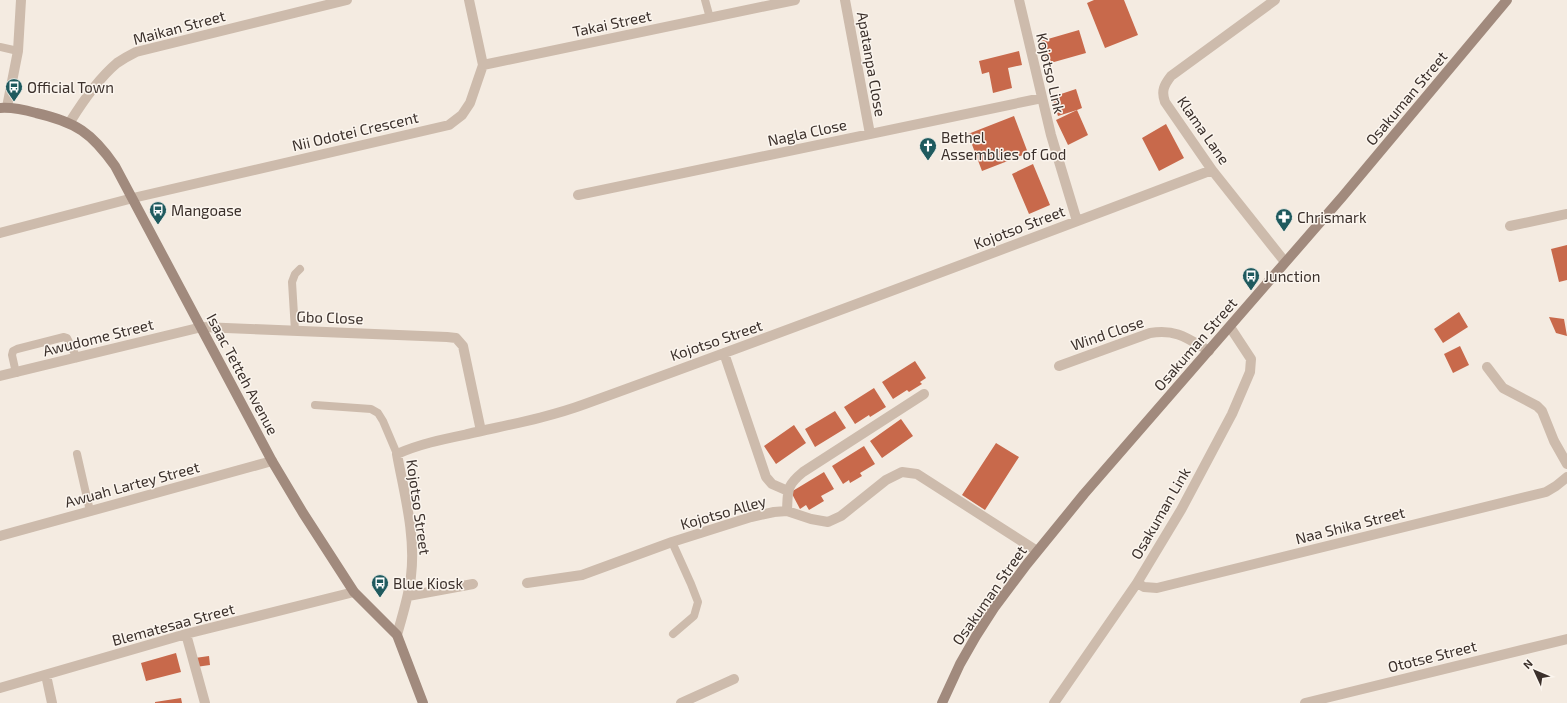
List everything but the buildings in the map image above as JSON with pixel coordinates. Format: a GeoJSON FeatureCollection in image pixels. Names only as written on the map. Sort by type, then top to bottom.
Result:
{"type":"FeatureCollection","features":[{"type":"Feature","properties":{"kind":"street"},"geometry":{"type":"LineString","coordinates":[[3,107],[18,51],[21,0]]}},
{"type":"Feature","properties":{"kind":"street","name":"Maikan Street"},"geometry":{"type":"LineString","coordinates":[[70,122],[81,104],[102,78],[118,63],[136,52],[347,0]]}},
{"type":"Feature","properties":{"kind":"street"},"geometry":{"type":"LineString","coordinates":[[470,0],[483,65]]}},
{"type":"Feature","properties":{"kind":"street","name":"Takai Street"},"geometry":{"type":"LineString","coordinates":[[483,65],[795,0]]}},
{"type":"Feature","properties":{"kind":"street","name":"Apatanpa Close"},"geometry":{"type":"LineString","coordinates":[[845,0],[870,134]]}},
{"type":"Feature","properties":{"kind":"street","name":"Kojotso Link"},"geometry":{"type":"LineString","coordinates":[[1019,0],[1060,167],[1077,222]]}},
{"type":"Feature","properties":{"kind":"street","name":"Klama Lane"},"geometry":{"type":"LineString","coordinates":[[1274,0],[1171,76],[1165,84],[1162,94],[1165,102],[1212,170],[1285,262]]}},
{"type":"Feature","properties":{"kind":"street","name":"Osakuman Street"},"geometry":{"type":"LineString","coordinates":[[942,703],[960,664],[976,636],[994,608],[1037,551],[1084,494],[1401,128],[1507,0]]}},
{"type":"Feature","properties":{"kind":"street","name":"Nii Odotei Crescent"},"geometry":{"type":"LineString","coordinates":[[0,232],[134,198],[449,125],[462,115],[470,103],[483,65]]}},
{"type":"Feature","properties":{"kind":"street","name":"Nagla Close"},"geometry":{"type":"LineString","coordinates":[[578,195],[1042,98]]}},
{"type":"Feature","properties":{"kind":"street","name":"Isaac Tetteh Avenue"},"geometry":{"type":"LineString","coordinates":[[3,107],[50,116],[70,122],[87,134],[103,149],[134,198],[272,461],[307,520],[354,592],[397,636],[424,703]]}},
{"type":"Feature","properties":{"kind":"street","name":"Kojotso Street"},"geometry":{"type":"LineString","coordinates":[[397,636],[408,596],[411,574],[411,538],[397,454],[422,444],[521,423],[582,405],[1077,222],[1212,170]]}},
{"type":"Feature","properties":{"kind":"street"},"geometry":{"type":"LineString","coordinates":[[1510,226],[1567,214]]}},
{"type":"Feature","properties":{"kind":"street","name":"Gbo Close"},"geometry":{"type":"LineString","coordinates":[[202,327],[456,338],[463,346],[481,431]]}},
{"type":"Feature","properties":{"kind":"street","name":"Awudome Street"},"geometry":{"type":"LineString","coordinates":[[0,376],[202,327]]}},
{"type":"Feature","properties":{"kind":"street","name":"Osakuman Link"},"geometry":{"type":"LineString","coordinates":[[1054,703],[1137,583],[1181,510],[1232,414],[1250,372],[1250,359],[1230,327]]}},
{"type":"Feature","properties":{"kind":"street","name":"Wind Close"},"geometry":{"type":"LineString","coordinates":[[1059,366],[1150,333],[1164,331],[1179,334],[1209,351]]}},
{"type":"Feature","properties":{"kind":"street"},"geometry":{"type":"LineString","coordinates":[[724,353],[766,477],[772,484],[788,491]]}},
{"type":"Feature","properties":{"kind":"street"},"geometry":{"type":"LineString","coordinates":[[1487,367],[1503,388],[1537,406],[1542,411],[1554,441],[1567,464]]}},
{"type":"Feature","properties":{"kind":"street"},"geometry":{"type":"LineString","coordinates":[[787,511],[788,491],[792,481],[803,472],[924,394]]}},
{"type":"Feature","properties":{"kind":"street","name":"Awuah Lartey Street"},"geometry":{"type":"LineString","coordinates":[[0,536],[272,461]]}},
{"type":"Feature","properties":{"kind":"street","name":"Kojotso Alley"},"geometry":{"type":"LineString","coordinates":[[527,584],[582,575],[672,542],[751,517],[774,512],[787,511],[811,519],[828,522],[841,516],[886,480],[902,472],[917,474],[1037,551]]}},
{"type":"Feature","properties":{"kind":"street","name":"Naa Shika Street"},"geometry":{"type":"LineString","coordinates":[[1137,583],[1144,587],[1151,588],[1180,582],[1546,492],[1567,477]]}},
{"type":"Feature","properties":{"kind":"street"},"geometry":{"type":"LineString","coordinates":[[408,596],[473,584]]}},
{"type":"Feature","properties":{"kind":"street","name":"Blematesaa Street"},"geometry":{"type":"LineString","coordinates":[[0,688],[186,634],[354,592]]}},
{"type":"Feature","properties":{"kind":"street"},"geometry":{"type":"LineString","coordinates":[[186,634],[205,703]]}},
{"type":"Feature","properties":{"kind":"street","name":"Ototse Street"},"geometry":{"type":"LineString","coordinates":[[1305,703],[1567,638]]}},
{"type":"Feature","properties":{"kind":"street"},"geometry":{"type":"LineString","coordinates":[[46,675],[52,703]]}},
{"type":"Feature","properties":{"kind":"street"},"geometry":{"type":"LineString","coordinates":[[681,703],[734,679]]}},
{"type":"Feature","properties":{"kind":"lane"},"geometry":{"type":"LineString","coordinates":[[705,0],[710,18]]}},
{"type":"Feature","properties":{"kind":"lane"},"geometry":{"type":"LineString","coordinates":[[0,48],[18,51]]}},
{"type":"Feature","properties":{"kind":"lane"},"geometry":{"type":"LineString","coordinates":[[295,331],[292,282],[295,274],[300,269]]}},
{"type":"Feature","properties":{"kind":"lane"},"geometry":{"type":"LineString","coordinates":[[16,373],[12,355],[13,351],[64,337],[70,341],[76,358]]}},
{"type":"Feature","properties":{"kind":"lane"},"geometry":{"type":"LineString","coordinates":[[315,405],[372,409],[378,413],[397,454]]}},
{"type":"Feature","properties":{"kind":"lane"},"geometry":{"type":"LineString","coordinates":[[77,454],[90,511]]}},
{"type":"Feature","properties":{"kind":"lane"},"geometry":{"type":"LineString","coordinates":[[672,542],[692,584],[698,602],[694,616],[673,634]]}},
{"type":"Feature","properties":{"kind":"place","name":"Official Town"},"geometry":{"type":"Point","coordinates":[14,102]}},
{"type":"Feature","properties":{"kind":"place","name":"Bethel Assemblies of God"},"geometry":{"type":"Point","coordinates":[928,161]}},
{"type":"Feature","properties":{"kind":"place","name":"Mangoase"},"geometry":{"type":"Point","coordinates":[158,225]}},
{"type":"Feature","properties":{"kind":"place","name":"Chrismark"},"geometry":{"type":"Point","coordinates":[1284,232]}},
{"type":"Feature","properties":{"kind":"place","name":"Junction"},"geometry":{"type":"Point","coordinates":[1251,291]}},
{"type":"Feature","properties":{"kind":"place","name":"Blue Kiosk"},"geometry":{"type":"Point","coordinates":[380,598]}}]}
